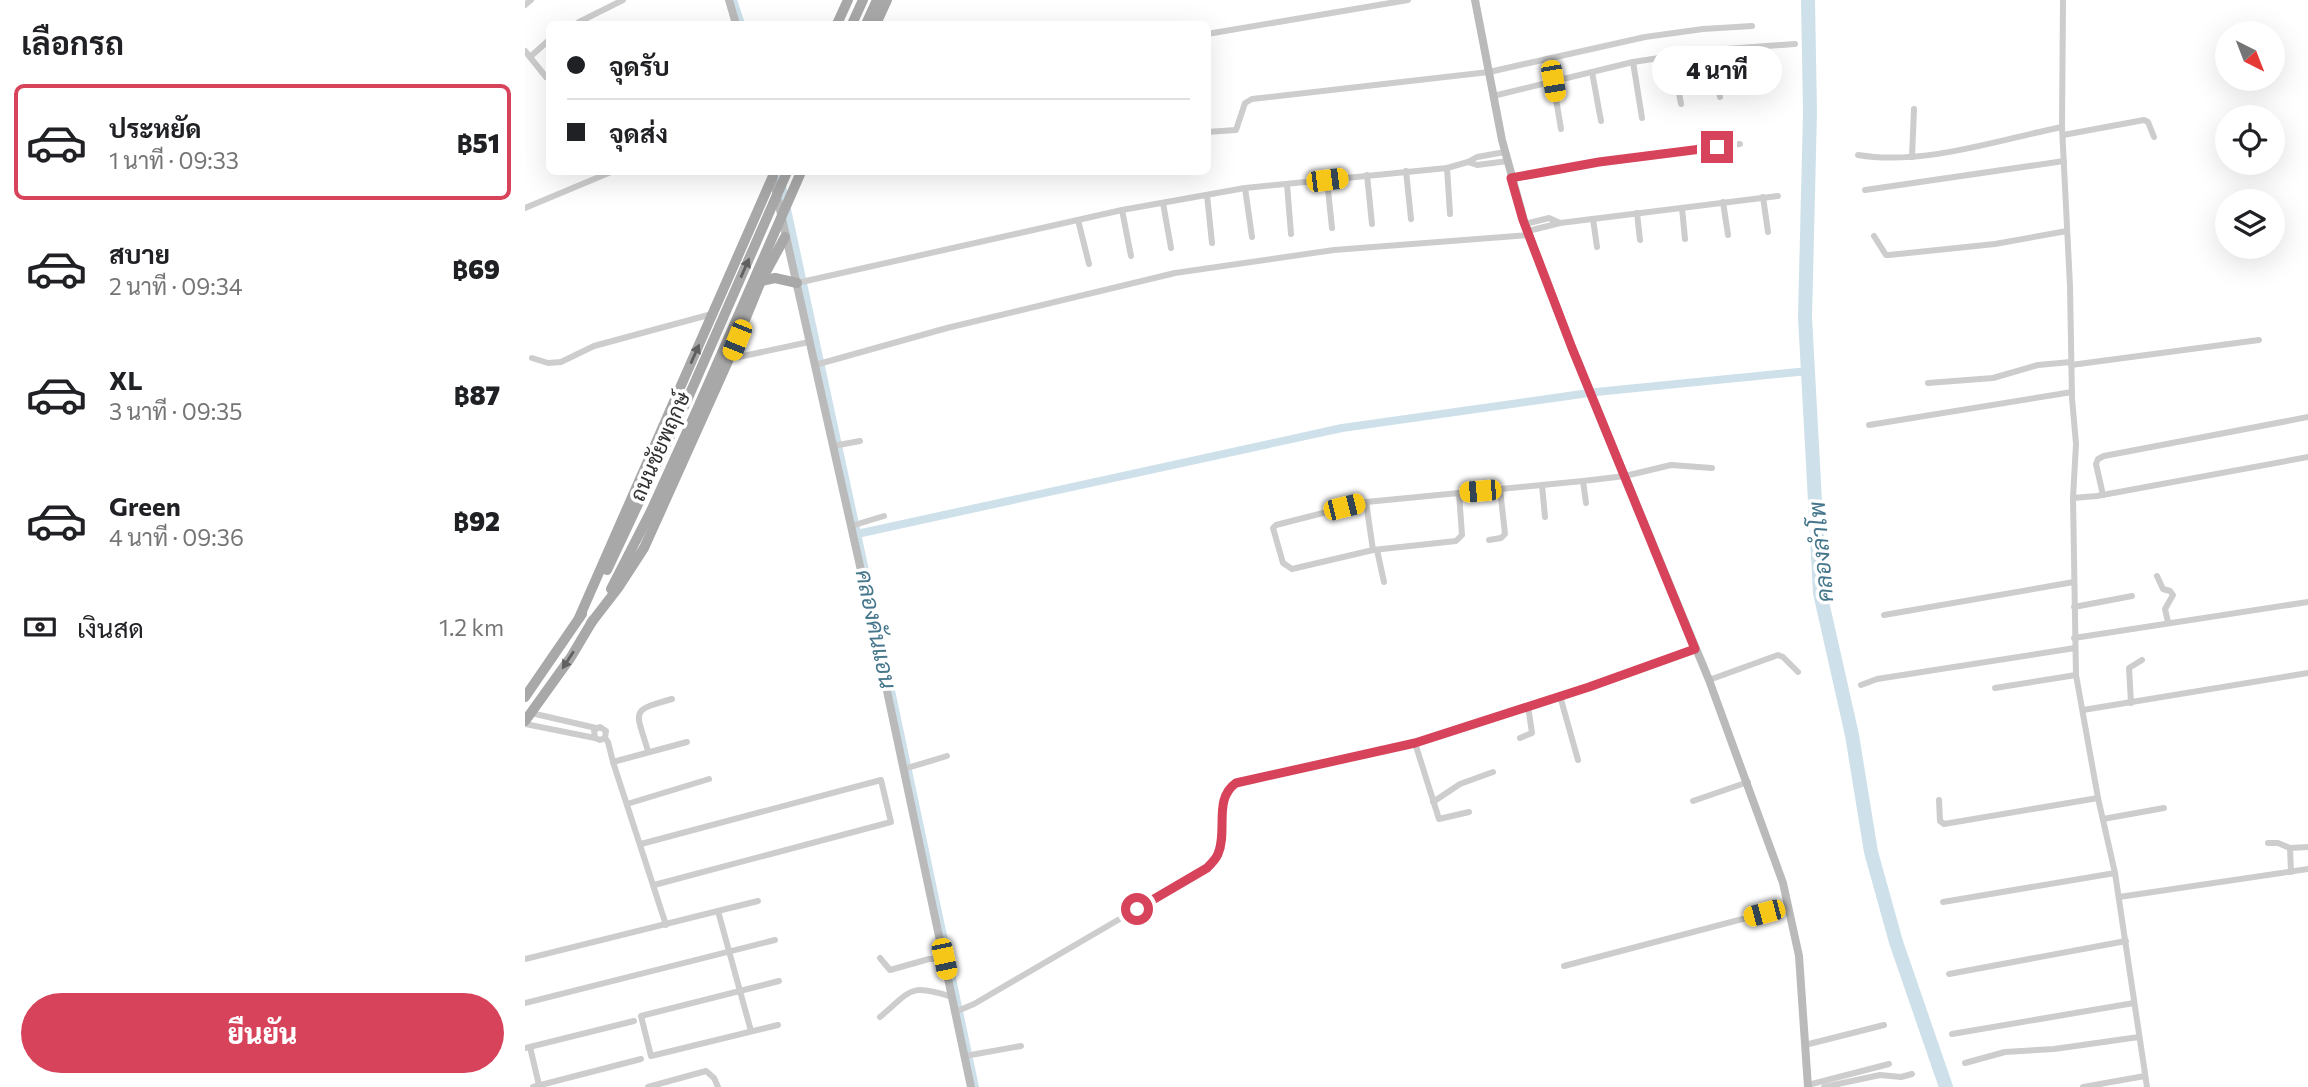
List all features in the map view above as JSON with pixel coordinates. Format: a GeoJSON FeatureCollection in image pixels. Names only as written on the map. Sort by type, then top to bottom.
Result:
{"type":"FeatureCollection","features":[{"type":"Feature","properties":{"kind":"main road"},"geometry":{"type":"LineString","coordinates":[[838,21],[848,0]]}},
{"type":"Feature","properties":{"kind":"main road"},"geometry":{"type":"LineString","coordinates":[[853,21],[863,0]]}},
{"type":"Feature","properties":{"kind":"main road"},"geometry":{"type":"LineString","coordinates":[[867,21],[877,0]]}},
{"type":"Feature","properties":{"kind":"main road"},"geometry":{"type":"LineString","coordinates":[[877,21],[887,0]]}},
{"type":"Feature","properties":{"kind":"main road"},"geometry":{"type":"LineString","coordinates":[[579,618],[772,175]]}},
{"type":"Feature","properties":{"kind":"main road","name":"ถนนชัยพฤกษ์"},"geometry":{"type":"LineString","coordinates":[[525,697],[579,618],[625,535],[786,175]]}},
{"type":"Feature","properties":{"kind":"main road","name":"ถนนชัยพฤกษ์"},"geometry":{"type":"LineString","coordinates":[[527,719],[591,623],[636,542],[800,175]]}},
{"type":"Feature","properties":{"kind":"main road"},"geometry":{"type":"LineString","coordinates":[[591,623],[644,548],[770,261],[785,237]]}},
{"type":"Feature","properties":{"kind":"main road"},"geometry":{"type":"LineString","coordinates":[[737,255],[747,244],[759,240],[768,244],[770,261]]}},
{"type":"Feature","properties":{"kind":"main road"},"geometry":{"type":"LineString","coordinates":[[761,281],[775,278],[800,283]]}},
{"type":"Feature","properties":{"kind":"street"},"geometry":{"type":"LineString","coordinates":[[525,5],[531,0]]}},
{"type":"Feature","properties":{"kind":"street"},"geometry":{"type":"LineString","coordinates":[[581,21],[623,0]]}},
{"type":"Feature","properties":{"kind":"street"},"geometry":{"type":"LineString","coordinates":[[729,0],[735,21]]}},
{"type":"Feature","properties":{"kind":"street"},"geometry":{"type":"LineString","coordinates":[[1211,33],[1408,0]]}},
{"type":"Feature","properties":{"kind":"street"},"geometry":{"type":"LineString","coordinates":[[1475,0],[1506,157],[1527,230],[1709,680],[1783,883],[1799,956],[1808,1086],[1889,1064]]}},
{"type":"Feature","properties":{"kind":"street"},"geometry":{"type":"LineString","coordinates":[[2063,0],[2062,127],[2076,444],[2073,498],[2076,675],[2098,798],[2115,873],[2147,1087]]}},
{"type":"Feature","properties":{"kind":"street"},"geometry":{"type":"LineString","coordinates":[[1211,132],[1236,130],[1245,103],[1252,99],[1489,72],[1645,37],[1752,26]]}},
{"type":"Feature","properties":{"kind":"street"},"geometry":{"type":"LineString","coordinates":[[546,42],[527,54],[546,77]]}},
{"type":"Feature","properties":{"kind":"street"},"geometry":{"type":"LineString","coordinates":[[1493,96],[1672,55],[1795,44]]}},
{"type":"Feature","properties":{"kind":"street"},"geometry":{"type":"LineString","coordinates":[[1763,47],[1767,86]]}},
{"type":"Feature","properties":{"kind":"street"},"geometry":{"type":"LineString","coordinates":[[1712,50],[1720,97]]}},
{"type":"Feature","properties":{"kind":"street"},"geometry":{"type":"LineString","coordinates":[[1672,55],[1681,104]]}},
{"type":"Feature","properties":{"kind":"street"},"geometry":{"type":"LineString","coordinates":[[1633,62],[1642,118]]}},
{"type":"Feature","properties":{"kind":"street"},"geometry":{"type":"LineString","coordinates":[[1592,72],[1601,121]]}},
{"type":"Feature","properties":{"kind":"street"},"geometry":{"type":"LineString","coordinates":[[1553,81],[1561,129]]}},
{"type":"Feature","properties":{"kind":"street"},"geometry":{"type":"LineString","coordinates":[[1912,157],[1914,109]]}},
{"type":"Feature","properties":{"kind":"street"},"geometry":{"type":"LineString","coordinates":[[2063,135],[2144,120],[2148,122],[2154,137]]}},
{"type":"Feature","properties":{"kind":"street"},"geometry":{"type":"LineString","coordinates":[[1858,155],[1888,159],[1912,157],[2062,127]]}},
{"type":"Feature","properties":{"kind":"street"},"geometry":{"type":"LineString","coordinates":[[1511,178],[1599,162],[1740,144]]}},
{"type":"Feature","properties":{"kind":"street"},"geometry":{"type":"LineString","coordinates":[[800,283],[1122,210],[1245,188],[1447,168],[1477,157],[1506,157]]}},
{"type":"Feature","properties":{"kind":"street"},"geometry":{"type":"LineString","coordinates":[[1865,190],[2064,161]]}},
{"type":"Feature","properties":{"kind":"street"},"geometry":{"type":"LineString","coordinates":[[1447,168],[1450,214]]}},
{"type":"Feature","properties":{"kind":"street"},"geometry":{"type":"LineString","coordinates":[[1406,171],[1411,219]]}},
{"type":"Feature","properties":{"kind":"street"},"geometry":{"type":"LineString","coordinates":[[525,208],[604,175]]}},
{"type":"Feature","properties":{"kind":"street"},"geometry":{"type":"LineString","coordinates":[[772,175],[785,237],[800,283],[809,342],[853,526],[971,1087]]}},
{"type":"Feature","properties":{"kind":"street"},"geometry":{"type":"LineString","coordinates":[[1367,175],[1371,224]]}},
{"type":"Feature","properties":{"kind":"street"},"geometry":{"type":"LineString","coordinates":[[1327,180],[1332,228]]}},
{"type":"Feature","properties":{"kind":"street"},"geometry":{"type":"LineString","coordinates":[[1287,184],[1291,234]]}},
{"type":"Feature","properties":{"kind":"street"},"geometry":{"type":"LineString","coordinates":[[1245,188],[1252,237]]}},
{"type":"Feature","properties":{"kind":"street"},"geometry":{"type":"LineString","coordinates":[[1207,195],[1212,243]]}},
{"type":"Feature","properties":{"kind":"street"},"geometry":{"type":"LineString","coordinates":[[815,365],[947,328],[1175,273],[1334,250],[1527,230],[1549,218],[1560,223],[1778,196]]}},
{"type":"Feature","properties":{"kind":"street"},"geometry":{"type":"LineString","coordinates":[[1763,197],[1768,232]]}},
{"type":"Feature","properties":{"kind":"street"},"geometry":{"type":"LineString","coordinates":[[1723,202],[1728,235]]}},
{"type":"Feature","properties":{"kind":"street"},"geometry":{"type":"LineString","coordinates":[[1163,203],[1171,248]]}},
{"type":"Feature","properties":{"kind":"street"},"geometry":{"type":"LineString","coordinates":[[1682,208],[1685,239]]}},
{"type":"Feature","properties":{"kind":"street"},"geometry":{"type":"LineString","coordinates":[[1122,210],[1131,256]]}},
{"type":"Feature","properties":{"kind":"street"},"geometry":{"type":"LineString","coordinates":[[1637,213],[1640,240]]}},
{"type":"Feature","properties":{"kind":"street"},"geometry":{"type":"LineString","coordinates":[[1593,219],[1597,247]]}},
{"type":"Feature","properties":{"kind":"street"},"geometry":{"type":"LineString","coordinates":[[1078,220],[1089,264]]}},
{"type":"Feature","properties":{"kind":"street"},"geometry":{"type":"LineString","coordinates":[[1874,236],[1886,255],[1889,255],[1995,244],[2067,231]]}},
{"type":"Feature","properties":{"kind":"street"},"geometry":{"type":"LineString","coordinates":[[532,358],[548,363],[561,362],[594,346],[712,314]]}},
{"type":"Feature","properties":{"kind":"street"},"geometry":{"type":"LineString","coordinates":[[1928,383],[1993,378],[2038,365],[2071,364],[2259,340]]}},
{"type":"Feature","properties":{"kind":"street"},"geometry":{"type":"LineString","coordinates":[[729,359],[809,342]]}},
{"type":"Feature","properties":{"kind":"street"},"geometry":{"type":"LineString","coordinates":[[1869,425],[2072,392]]}},
{"type":"Feature","properties":{"kind":"street"},"geometry":{"type":"LineString","coordinates":[[2103,495],[2096,464],[2098,458],[2308,417]]}},
{"type":"Feature","properties":{"kind":"street"},"geometry":{"type":"LineString","coordinates":[[835,446],[856,442]]}},
{"type":"Feature","properties":{"kind":"street"},"geometry":{"type":"LineString","coordinates":[[2073,498],[2103,495],[2308,457]]}},
{"type":"Feature","properties":{"kind":"street"},"geometry":{"type":"LineString","coordinates":[[1459,493],[1461,538],[1375,550],[1292,569],[1283,563],[1273,528],[1280,523],[1366,502],[1625,476],[1671,465],[1712,468]]}},
{"type":"Feature","properties":{"kind":"street"},"geometry":{"type":"LineString","coordinates":[[1583,481],[1586,503]]}},
{"type":"Feature","properties":{"kind":"street"},"geometry":{"type":"LineString","coordinates":[[1542,485],[1545,517]]}},
{"type":"Feature","properties":{"kind":"street"},"geometry":{"type":"LineString","coordinates":[[1489,540],[1501,538],[1505,534],[1500,489]]}},
{"type":"Feature","properties":{"kind":"street"},"geometry":{"type":"LineString","coordinates":[[1366,502],[1384,582]]}},
{"type":"Feature","properties":{"kind":"street"},"geometry":{"type":"LineString","coordinates":[[853,526],[884,516]]}},
{"type":"Feature","properties":{"kind":"street"},"geometry":{"type":"LineString","coordinates":[[2157,576],[2163,589],[2170,591],[2173,596],[2165,609],[2168,622]]}},
{"type":"Feature","properties":{"kind":"street"},"geometry":{"type":"LineString","coordinates":[[1884,615],[2074,582]]}},
{"type":"Feature","properties":{"kind":"street"},"geometry":{"type":"LineString","coordinates":[[2074,607],[2132,596]]}},
{"type":"Feature","properties":{"kind":"street"},"geometry":{"type":"LineString","coordinates":[[2074,638],[2308,602]]}},
{"type":"Feature","properties":{"kind":"street"},"geometry":{"type":"LineString","coordinates":[[1861,685],[1877,679],[2075,648]]}},
{"type":"Feature","properties":{"kind":"street"},"geometry":{"type":"LineString","coordinates":[[957,1012],[1207,868],[1219,852],[1224,798],[1228,789],[1236,783],[1415,743],[1695,649]]}},
{"type":"Feature","properties":{"kind":"street"},"geometry":{"type":"LineString","coordinates":[[1709,680],[1778,655],[1798,671]]}},
{"type":"Feature","properties":{"kind":"street"},"geometry":{"type":"LineString","coordinates":[[2131,703],[2129,668],[2142,660]]}},
{"type":"Feature","properties":{"kind":"street"},"geometry":{"type":"LineString","coordinates":[[2084,710],[2308,673]]}},
{"type":"Feature","properties":{"kind":"street"},"geometry":{"type":"LineString","coordinates":[[1995,688],[2076,675]]}},
{"type":"Feature","properties":{"kind":"street"},"geometry":{"type":"LineString","coordinates":[[1560,696],[1578,760]]}},
{"type":"Feature","properties":{"kind":"street"},"geometry":{"type":"LineString","coordinates":[[648,751],[638,719],[639,712],[643,707],[673,699]]}},
{"type":"Feature","properties":{"kind":"street"},"geometry":{"type":"LineString","coordinates":[[1520,738],[1532,733],[1528,706]]}},
{"type":"Feature","properties":{"kind":"street"},"geometry":{"type":"LineString","coordinates":[[527,719],[604,728],[607,732],[605,738]]}},
{"type":"Feature","properties":{"kind":"street"},"geometry":{"type":"LineString","coordinates":[[527,719],[600,740],[605,738]]}},
{"type":"Feature","properties":{"kind":"street"},"geometry":{"type":"LineString","coordinates":[[595,738],[593,734],[596,728]]}},
{"type":"Feature","properties":{"kind":"street"},"geometry":{"type":"LineString","coordinates":[[605,738],[666,925]]}},
{"type":"Feature","properties":{"kind":"street"},"geometry":{"type":"LineString","coordinates":[[613,762],[687,742]]}},
{"type":"Feature","properties":{"kind":"street"},"geometry":{"type":"LineString","coordinates":[[1415,743],[1439,819],[1469,812]]}},
{"type":"Feature","properties":{"kind":"street"},"geometry":{"type":"LineString","coordinates":[[905,768],[947,756]]}},
{"type":"Feature","properties":{"kind":"street"},"geometry":{"type":"LineString","coordinates":[[1433,802],[1460,784],[1493,772]]}},
{"type":"Feature","properties":{"kind":"street"},"geometry":{"type":"LineString","coordinates":[[627,804],[709,779]]}},
{"type":"Feature","properties":{"kind":"street"},"geometry":{"type":"LineString","coordinates":[[641,844],[881,780],[891,822],[654,885]]}},
{"type":"Feature","properties":{"kind":"street"},"geometry":{"type":"LineString","coordinates":[[1692,801],[1748,782]]}},
{"type":"Feature","properties":{"kind":"street"},"geometry":{"type":"LineString","coordinates":[[1939,800],[1940,821],[1945,824],[2098,798]]}},
{"type":"Feature","properties":{"kind":"street"},"geometry":{"type":"LineString","coordinates":[[2103,819],[2164,808]]}},
{"type":"Feature","properties":{"kind":"street"},"geometry":{"type":"LineString","coordinates":[[2268,843],[2278,843],[2290,848],[2308,846]]}},
{"type":"Feature","properties":{"kind":"street"},"geometry":{"type":"LineString","coordinates":[[2290,848],[2291,872]]}},
{"type":"Feature","properties":{"kind":"street"},"geometry":{"type":"LineString","coordinates":[[2119,897],[2308,869]]}},
{"type":"Feature","properties":{"kind":"street"},"geometry":{"type":"LineString","coordinates":[[1943,902],[2115,873]]}},
{"type":"Feature","properties":{"kind":"street"},"geometry":{"type":"LineString","coordinates":[[525,959],[758,901]]}},
{"type":"Feature","properties":{"kind":"street"},"geometry":{"type":"LineString","coordinates":[[1564,966],[1788,907]]}},
{"type":"Feature","properties":{"kind":"street"},"geometry":{"type":"LineString","coordinates":[[718,911],[751,1031]]}},
{"type":"Feature","properties":{"kind":"street"},"geometry":{"type":"LineString","coordinates":[[525,1003],[775,940]]}},
{"type":"Feature","properties":{"kind":"street"},"geometry":{"type":"LineString","coordinates":[[1949,974],[2126,941]]}},
{"type":"Feature","properties":{"kind":"street"},"geometry":{"type":"LineString","coordinates":[[880,958],[890,970],[929,959],[944,959]]}},
{"type":"Feature","properties":{"kind":"street"},"geometry":{"type":"LineString","coordinates":[[778,1025],[651,1056],[641,1016],[779,982]]}},
{"type":"Feature","properties":{"kind":"street"},"geometry":{"type":"LineString","coordinates":[[880,1017],[909,991],[916,989],[952,997]]}},
{"type":"Feature","properties":{"kind":"street"},"geometry":{"type":"LineString","coordinates":[[1952,1034],[2134,1003]]}},
{"type":"Feature","properties":{"kind":"street"},"geometry":{"type":"LineString","coordinates":[[634,1021],[527,1047],[540,1086],[641,1059]]}},
{"type":"Feature","properties":{"kind":"street"},"geometry":{"type":"LineString","coordinates":[[1805,1045],[1884,1024]]}},
{"type":"Feature","properties":{"kind":"street"},"geometry":{"type":"LineString","coordinates":[[1965,1063],[2005,1052],[2054,1049],[2139,1037]]}},
{"type":"Feature","properties":{"kind":"street"},"geometry":{"type":"LineString","coordinates":[[966,1056],[1021,1046]]}},
{"type":"Feature","properties":{"kind":"street"},"geometry":{"type":"LineString","coordinates":[[648,1087],[706,1071],[714,1077],[718,1087]]}},
{"type":"Feature","properties":{"kind":"street"},"geometry":{"type":"LineString","coordinates":[[1824,1087],[1880,1075],[1901,1077],[1912,1074]]}},
{"type":"Feature","properties":{"kind":"street"},"geometry":{"type":"LineString","coordinates":[[2083,1087],[2145,1076]]}},
{"type":"Feature","properties":{"kind":"waterway","name":"คลองคันแอน"},"geometry":{"type":"LineString","coordinates":[[733,0],[740,21]]}},
{"type":"Feature","properties":{"kind":"waterway","name":"คลองลำโพ"},"geometry":{"type":"LineString","coordinates":[[1808,0],[1810,112],[1805,317],[1820,593],[1852,735],[1871,852],[1896,942],[1946,1087]]}},
{"type":"Feature","properties":{"kind":"waterway","name":"คลองคันแอน"},"geometry":{"type":"LineString","coordinates":[[780,175],[869,589]]}},
{"type":"Feature","properties":{"kind":"waterway"},"geometry":{"type":"LineString","coordinates":[[857,534],[1342,428],[1596,392],[1808,371]]}},
{"type":"Feature","properties":{"kind":"waterway","name":"คลองคันแอน"},"geometry":{"type":"LineString","coordinates":[[881,643],[975,1087]]}},
{"type":"Feature","properties":{"kind":"route"},"geometry":{"type":"LineString","coordinates":[[1137,909],[1213,862],[1219,852],[1224,798],[1228,789],[1236,783],[1415,743],[1589,687],[1695,649],[1572,348],[1523,220],[1511,178],[1599,162],[1717,147]]}}]}
